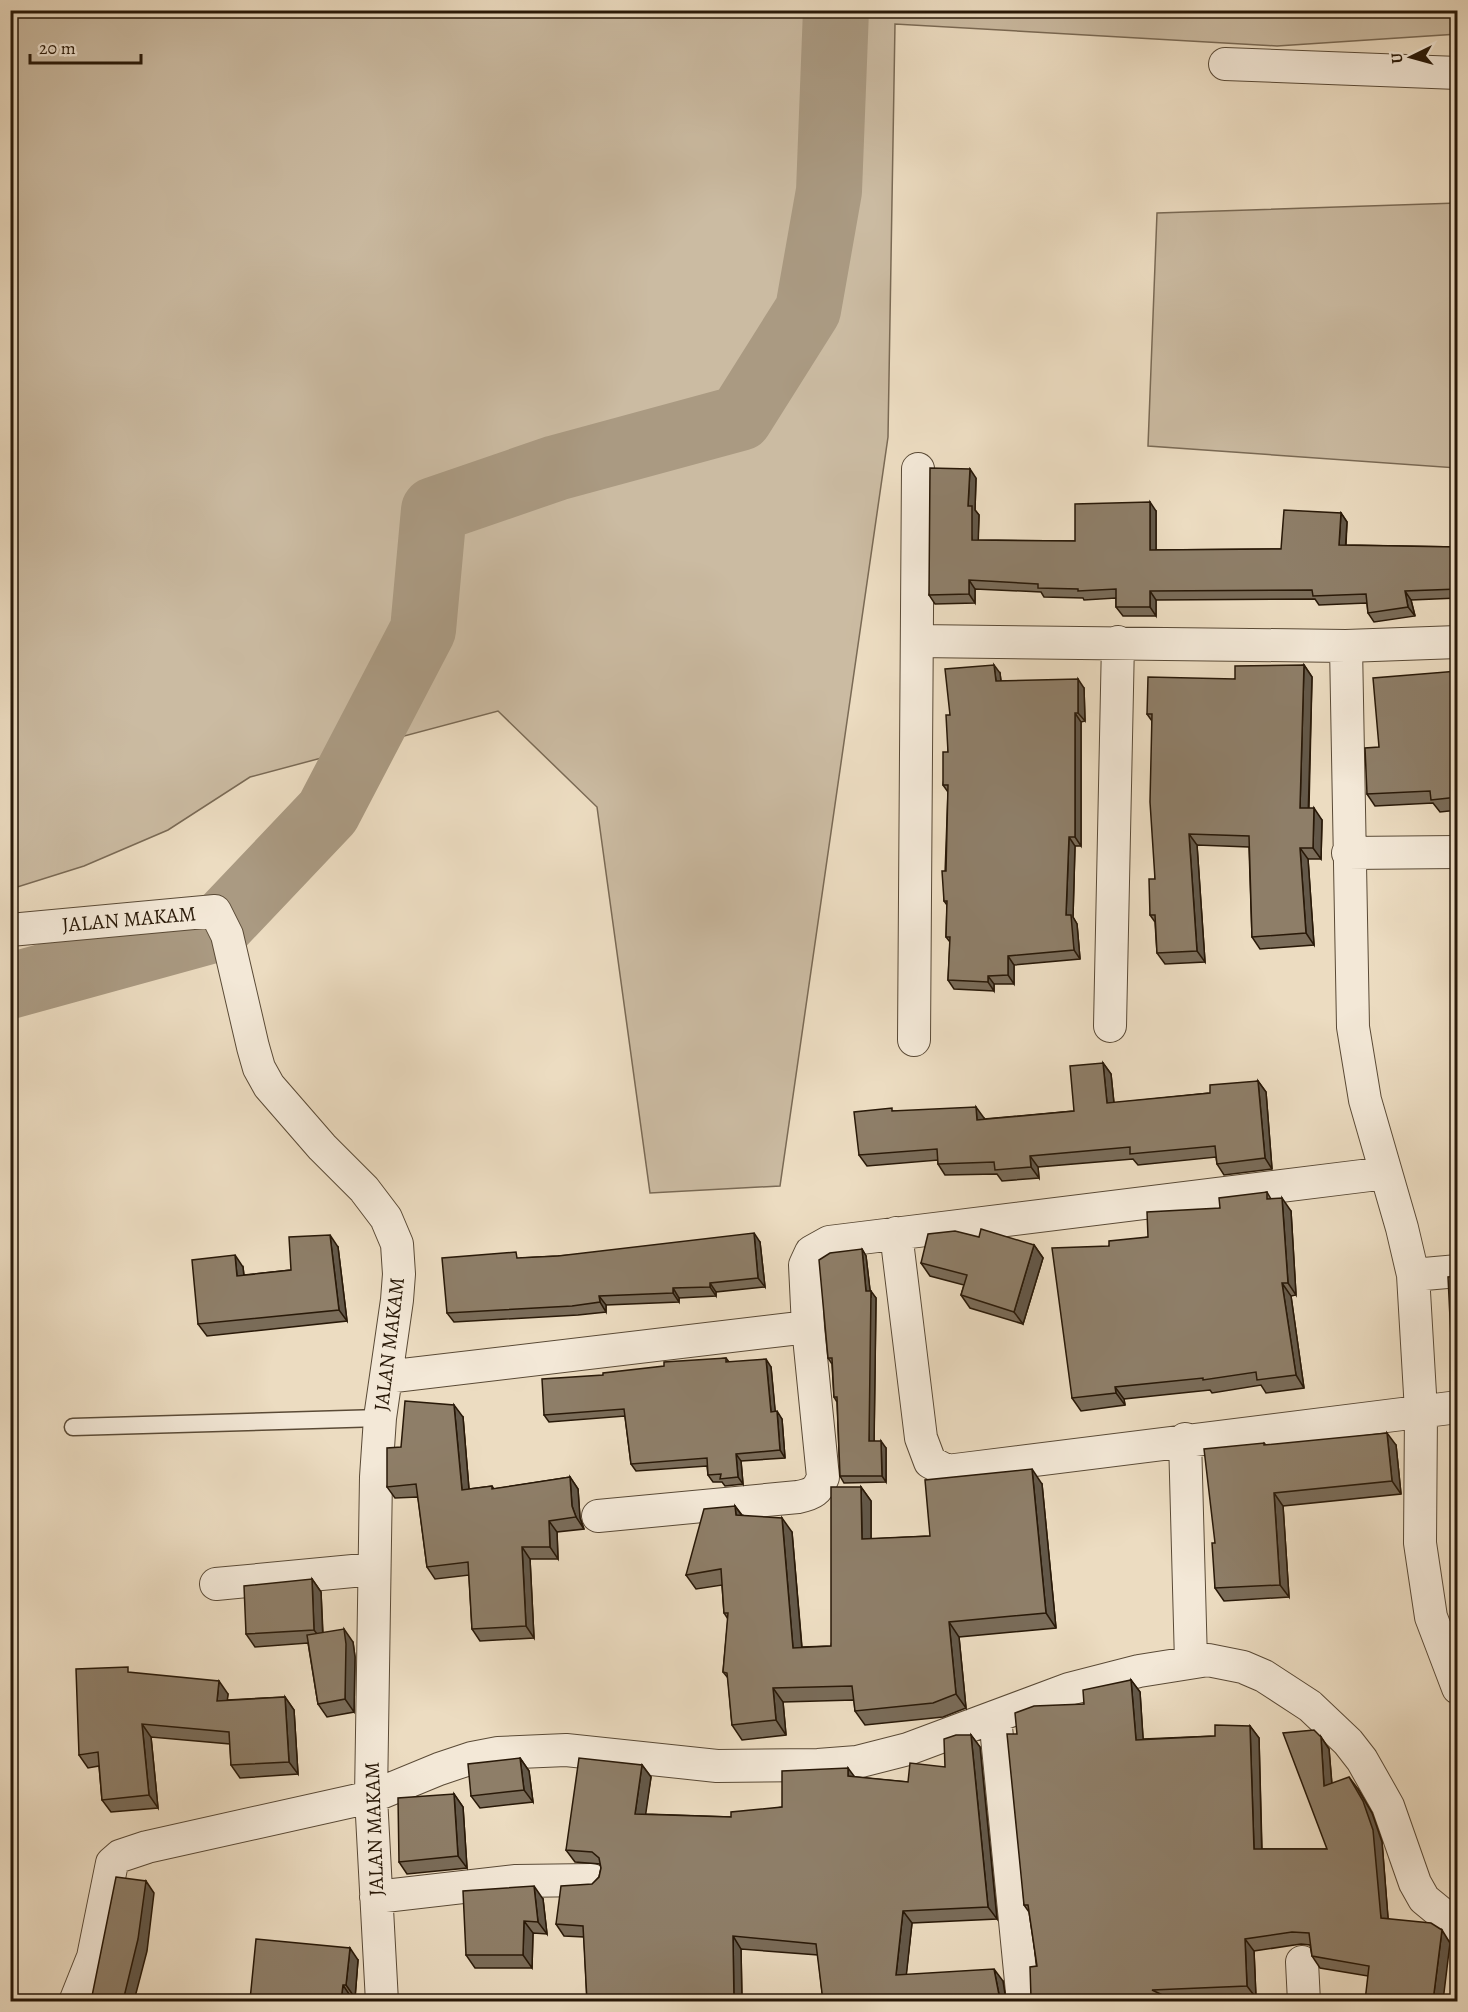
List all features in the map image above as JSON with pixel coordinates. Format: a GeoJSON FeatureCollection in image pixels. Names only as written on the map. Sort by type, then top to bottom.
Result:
{"type":"FeatureCollection","features":[{"type":"Feature","properties":{"kind":"street"},"geometry":{"type":"LineString","coordinates":[[1225,64],[1458,73]]}},
{"type":"Feature","properties":{"kind":"street"},"geometry":{"type":"LineString","coordinates":[[914,1040],[918,469]]}},
{"type":"Feature","properties":{"kind":"street"},"geometry":{"type":"LineString","coordinates":[[918,641],[1346,646],[1458,642]]}},
{"type":"Feature","properties":{"kind":"street"},"geometry":{"type":"LineString","coordinates":[[1110,1026],[1118,642]]}},
{"type":"Feature","properties":{"kind":"street"},"geometry":{"type":"LineString","coordinates":[[1346,646],[1348,853],[1354,1037],[1365,1100],[1413,1275],[1421,1411],[1420,1544],[1436,1637],[1458,1688]]}},
{"type":"Feature","properties":{"kind":"street"},"geometry":{"type":"LineString","coordinates":[[1348,853],[1458,852]]}},
{"type":"Feature","properties":{"kind":"street","name":"JALAN MAKAM"},"geometry":{"type":"LineString","coordinates":[[10,930],[221,923],[253,1047],[269,1086],[300,1123],[364,1189],[386,1218],[397,1245],[399,1274],[397,1300],[380,1418],[374,1569],[371,1797],[382,2001]]}},
{"type":"Feature","properties":{"kind":"street"},"geometry":{"type":"LineString","coordinates":[[598,1516],[798,1497],[810,1495],[819,1488],[823,1477],[808,1327],[805,1265],[811,1252],[829,1242],[1386,1173]]}},
{"type":"Feature","properties":{"kind":"street"},"geometry":{"type":"LineString","coordinates":[[896,1233],[921,1438],[930,1462],[947,1471],[966,1471],[1185,1439],[1458,1407]]}},
{"type":"Feature","properties":{"kind":"street"},"geometry":{"type":"LineString","coordinates":[[1413,1275],[1458,1271]]}},
{"type":"Feature","properties":{"kind":"street"},"geometry":{"type":"LineString","coordinates":[[386,1377],[808,1327]]}},
{"type":"Feature","properties":{"kind":"street"},"geometry":{"type":"LineString","coordinates":[[1185,1439],[1191,1662]]}},
{"type":"Feature","properties":{"kind":"street"},"geometry":{"type":"LineString","coordinates":[[216,1584],[374,1569]]}},
{"type":"Feature","properties":{"kind":"street"},"geometry":{"type":"LineString","coordinates":[[75,2001],[93,1957],[111,1863],[120,1856],[147,1847],[371,1797],[472,1758],[534,1750],[566,1750],[717,1766],[818,1765],[857,1762],[908,1749],[995,1717],[1031,1701],[1104,1679],[1191,1662],[1225,1661],[1264,1676],[1310,1706],[1348,1742],[1362,1760],[1388,1806],[1415,1883],[1424,1899],[1458,1927]]}},
{"type":"Feature","properties":{"kind":"street"},"geometry":{"type":"LineString","coordinates":[[995,1717],[1023,2001]]}},
{"type":"Feature","properties":{"kind":"street"},"geometry":{"type":"LineString","coordinates":[[376,1897],[516,1881],[592,1880]]}},
{"type":"Feature","properties":{"kind":"street"},"geometry":{"type":"LineString","coordinates":[[1302,1962],[1304,2001]]}},
{"type":"Feature","properties":{"kind":"lane"},"geometry":{"type":"LineString","coordinates":[[73,1426],[380,1418]]}},
{"type":"Feature","properties":{"kind":"shaded area"},"geometry":{"type":"Polygon","coordinates":[[[11,10],[1457,10],[1458,34],[1277,46],[895,24],[888,437],[780,1186],[650,1193],[597,807],[498,711],[250,777],[168,830],[84,866],[11,889],[11,10]]]}},
{"type":"Feature","properties":{"kind":"shaded area"},"geometry":{"type":"Polygon","coordinates":[[[1457,203],[1457,468],[1148,446],[1157,213],[1457,203]]]}},
{"type":"Feature","properties":{"kind":"building"},"geometry":{"type":"Polygon","coordinates":[[[930,468],[970,469],[968,506],[972,506],[972,540],[1075,541],[1075,504],[1150,502],[1150,550],[1281,549],[1284,510],[1341,513],[1339,545],[1458,547],[1458,589],[1405,591],[1408,607],[1368,613],[1366,594],[1313,596],[1312,590],[1150,591],[1150,607],[1116,607],[1116,589],[1078,591],[1078,589],[1038,588],[1038,584],[969,580],[969,594],[929,595],[930,468]]]}},
{"type":"Feature","properties":{"kind":"building"},"geometry":{"type":"Polygon","coordinates":[[[994,665],[996,681],[1078,679],[1078,713],[1075,713],[1075,837],[1069,837],[1066,915],[1071,915],[1074,950],[1008,956],[1008,975],[988,976],[988,982],[948,980],[950,937],[946,937],[947,901],[944,901],[942,871],[946,871],[948,785],[943,785],[943,752],[948,752],[946,715],[950,715],[945,669],[994,665]]]}},
{"type":"Feature","properties":{"kind":"building"},"geometry":{"type":"Polygon","coordinates":[[[1304,665],[1300,808],[1314,808],[1313,848],[1300,848],[1306,933],[1252,937],[1249,836],[1189,834],[1197,951],[1157,953],[1155,915],[1150,915],[1149,879],[1155,879],[1150,802],[1152,714],[1147,714],[1148,677],[1235,679],[1235,666],[1304,665]]]}},
{"type":"Feature","properties":{"kind":"building"},"geometry":{"type":"Polygon","coordinates":[[[1458,671],[1458,797],[1431,800],[1430,791],[1367,794],[1365,748],[1379,747],[1373,678],[1458,671]]]}},
{"type":"Feature","properties":{"kind":"building"},"geometry":{"type":"Polygon","coordinates":[[[1103,1063],[1107,1103],[1210,1093],[1210,1085],[1258,1081],[1265,1158],[1217,1164],[1215,1146],[1130,1154],[1130,1147],[1030,1156],[1031,1167],[995,1170],[994,1162],[938,1164],[937,1149],[859,1155],[854,1112],[892,1108],[892,1111],[976,1107],[977,1120],[1074,1111],[1070,1066],[1103,1063]]]}},
{"type":"Feature","properties":{"kind":"building"},"geometry":{"type":"Polygon","coordinates":[[[1267,1192],[1267,1199],[1282,1198],[1288,1283],[1282,1283],[1296,1375],[1257,1380],[1256,1372],[1203,1380],[1203,1378],[1115,1387],[1116,1393],[1072,1398],[1052,1248],[1109,1246],[1109,1241],[1148,1237],[1147,1212],[1220,1208],[1219,1198],[1267,1192]]]}},
{"type":"Feature","properties":{"kind":"building"},"geometry":{"type":"Polygon","coordinates":[[[981,1229],[1034,1245],[1014,1312],[961,1295],[967,1275],[921,1263],[928,1234],[955,1231],[979,1237],[981,1229]]]}},
{"type":"Feature","properties":{"kind":"building"},"geometry":{"type":"Polygon","coordinates":[[[754,1233],[758,1278],[710,1283],[710,1287],[673,1288],[673,1293],[599,1296],[600,1302],[572,1306],[447,1313],[442,1258],[516,1252],[517,1258],[558,1256],[754,1233]]]}},
{"type":"Feature","properties":{"kind":"building"},"geometry":{"type":"Polygon","coordinates":[[[330,1235],[339,1310],[198,1324],[192,1260],[235,1255],[237,1276],[291,1270],[289,1237],[330,1235]]]}},
{"type":"Feature","properties":{"kind":"building"},"geometry":{"type":"Polygon","coordinates":[[[862,1249],[866,1291],[871,1291],[869,1441],[881,1441],[882,1476],[840,1476],[837,1397],[834,1397],[832,1358],[828,1358],[819,1260],[830,1253],[862,1249]]]}},
{"type":"Feature","properties":{"kind":"building"},"geometry":{"type":"Polygon","coordinates":[[[1458,1276],[1458,1338],[1451,1338],[1448,1277],[1458,1276]]]}},
{"type":"Feature","properties":{"kind":"building"},"geometry":{"type":"Polygon","coordinates":[[[726,1358],[726,1362],[766,1359],[771,1412],[777,1411],[780,1450],[736,1454],[738,1477],[720,1479],[721,1474],[708,1475],[707,1458],[631,1464],[624,1409],[544,1415],[542,1379],[603,1375],[603,1373],[664,1366],[664,1362],[726,1358]]]}},
{"type":"Feature","properties":{"kind":"building"},"geometry":{"type":"Polygon","coordinates":[[[405,1401],[454,1405],[462,1490],[492,1486],[492,1489],[570,1477],[572,1506],[576,1517],[549,1521],[550,1547],[522,1547],[526,1626],[472,1629],[468,1562],[427,1567],[416,1484],[387,1487],[387,1448],[401,1447],[405,1401]]]}},
{"type":"Feature","properties":{"kind":"building"},"geometry":{"type":"Polygon","coordinates":[[[1387,1433],[1392,1481],[1274,1493],[1280,1585],[1215,1588],[1212,1543],[1215,1543],[1204,1449],[1387,1433]]]}},
{"type":"Feature","properties":{"kind":"building"},"geometry":{"type":"Polygon","coordinates":[[[1032,1469],[1046,1613],[949,1622],[956,1694],[933,1703],[855,1711],[852,1686],[773,1688],[776,1720],[732,1725],[727,1673],[723,1672],[728,1613],[724,1613],[721,1569],[686,1575],[704,1509],[735,1506],[736,1515],[782,1518],[793,1648],[831,1646],[831,1487],[861,1487],[862,1539],[930,1536],[925,1480],[1032,1469]]]}},
{"type":"Feature","properties":{"kind":"building"},"geometry":{"type":"Polygon","coordinates":[[[312,1579],[314,1630],[246,1634],[244,1586],[312,1579]]]}},
{"type":"Feature","properties":{"kind":"building"},"geometry":{"type":"Polygon","coordinates":[[[344,1629],[345,1699],[318,1704],[307,1635],[344,1629]]]}},
{"type":"Feature","properties":{"kind":"building"},"geometry":{"type":"Polygon","coordinates":[[[128,1667],[128,1672],[219,1681],[217,1701],[285,1697],[289,1762],[231,1765],[229,1732],[142,1724],[149,1795],[102,1800],[98,1752],[79,1755],[76,1669],[128,1667]]]}},
{"type":"Feature","properties":{"kind":"building"},"geometry":{"type":"Polygon","coordinates":[[[1131,1680],[1136,1740],[1215,1736],[1215,1725],[1250,1726],[1254,1849],[1327,1849],[1283,1733],[1314,1730],[1321,1737],[1324,1786],[1349,1777],[1363,1801],[1373,1830],[1381,1918],[1431,1923],[1442,1930],[1433,2001],[1365,2001],[1369,1966],[1312,1956],[1309,1933],[1292,1932],[1245,1939],[1247,1986],[1152,1990],[1175,2001],[1027,2001],[1031,1998],[1030,1967],[1037,1966],[1028,1905],[1024,1905],[1007,1734],[1017,1734],[1015,1713],[1034,1706],[1084,1704],[1083,1690],[1131,1680]]]}},
{"type":"Feature","properties":{"kind":"building"},"geometry":{"type":"Polygon","coordinates":[[[956,1735],[971,1735],[988,1907],[903,1911],[896,1975],[994,1969],[1002,2001],[823,2001],[816,1944],[733,1936],[734,2001],[587,2001],[583,1926],[556,1924],[561,1886],[592,1884],[599,1877],[601,1868],[599,1858],[592,1852],[566,1850],[579,1758],[642,1765],[635,1814],[731,1817],[731,1812],[782,1807],[782,1771],[848,1768],[848,1776],[908,1782],[910,1763],[945,1767],[944,1739],[956,1735]]]}},
{"type":"Feature","properties":{"kind":"building"},"geometry":{"type":"Polygon","coordinates":[[[520,1758],[524,1790],[471,1796],[468,1764],[520,1758]]]}},
{"type":"Feature","properties":{"kind":"building"},"geometry":{"type":"Polygon","coordinates":[[[454,1794],[458,1856],[399,1862],[398,1798],[454,1794]]]}},
{"type":"Feature","properties":{"kind":"building"},"geometry":{"type":"Polygon","coordinates":[[[116,1877],[146,1881],[138,1939],[123,2001],[91,2001],[116,1877]]]}},
{"type":"Feature","properties":{"kind":"building"},"geometry":{"type":"Polygon","coordinates":[[[534,1886],[538,1922],[524,1921],[523,1955],[466,1955],[463,1891],[534,1886]]]}},
{"type":"Feature","properties":{"kind":"building"},"geometry":{"type":"Polygon","coordinates":[[[256,1939],[350,1948],[346,1985],[343,1985],[341,2001],[224,2001],[225,1997],[250,2000],[256,1939]]]}},
{"type":"Feature","properties":{"kind":"waterway"},"geometry":{"type":"LineString","coordinates":[[10,986],[217,929],[328,812],[423,630],[434,510],[556,468],[740,418],[808,310],[829,191],[836,10]]}}]}
